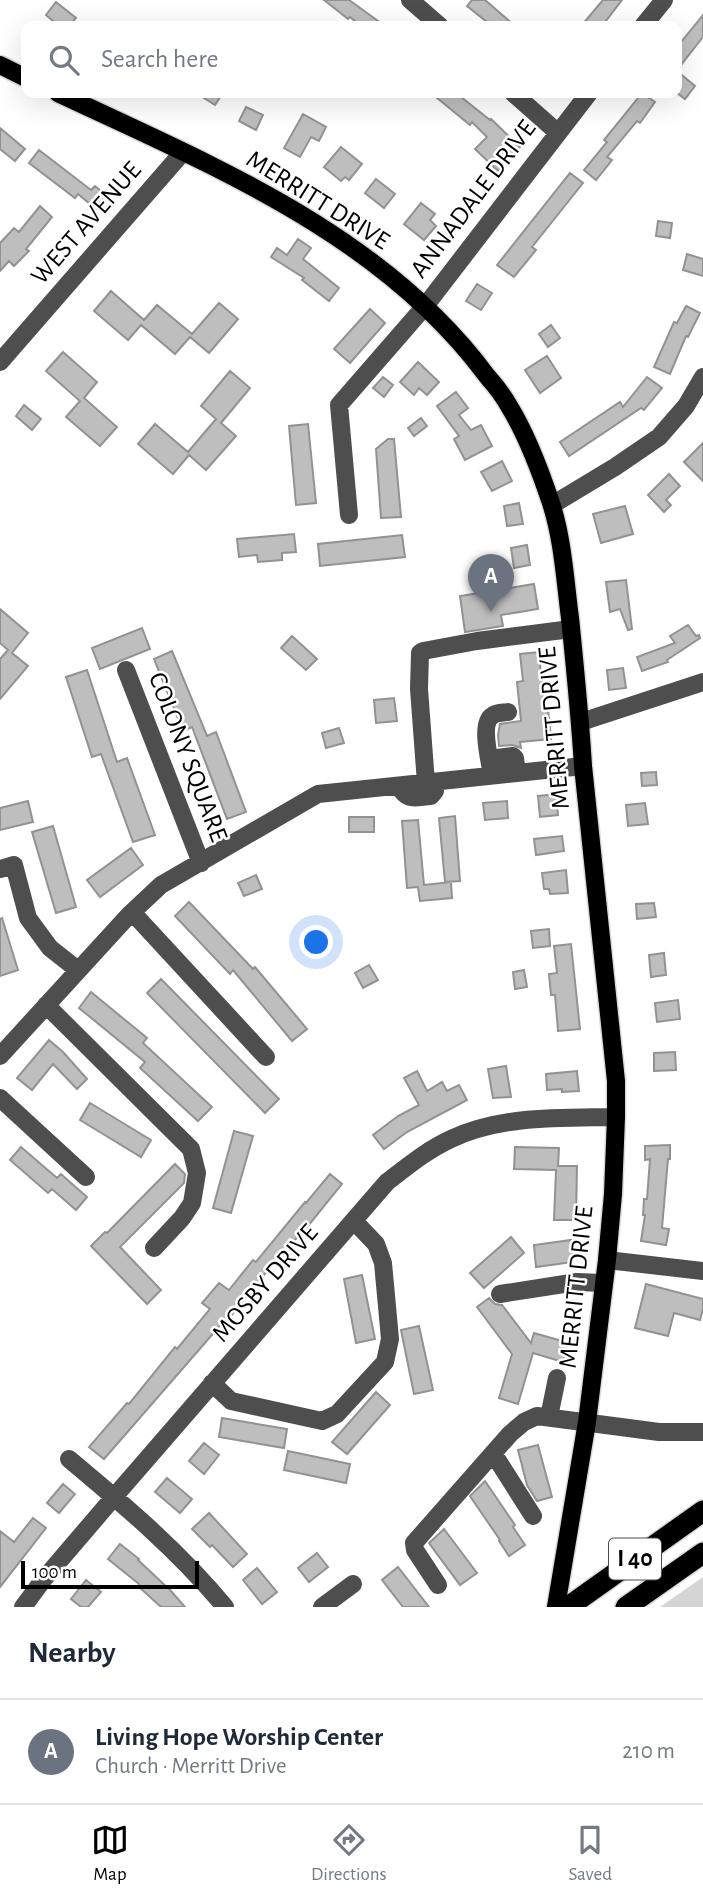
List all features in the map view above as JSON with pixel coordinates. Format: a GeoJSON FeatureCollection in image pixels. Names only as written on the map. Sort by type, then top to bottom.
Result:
{"type":"FeatureCollection","features":[{"type":"Feature","properties":{"kind":"highway","name":"I 40"},"geometry":{"type":"LineString","coordinates":[[568,1607],[703,1511]]}},
{"type":"Feature","properties":{"kind":"highway","name":"I 40"},"geometry":{"type":"LineString","coordinates":[[626,1607],[703,1553]]}},
{"type":"Feature","properties":{"kind":"main road"},"geometry":{"type":"LineString","coordinates":[[0,65],[21,76]]}},
{"type":"Feature","properties":{"kind":"main road","name":"MERRITT DRIVE"},"geometry":{"type":"LineString","coordinates":[[69,98],[271,197],[348,243],[426,305],[468,350],[509,405],[535,458],[552,505],[561,554],[581,722],[583,766],[616,1081],[617,1117],[607,1260],[587,1422],[556,1607]]}},
{"type":"Feature","properties":{"kind":"street"},"geometry":{"type":"LineString","coordinates":[[410,0],[430,6]]}},
{"type":"Feature","properties":{"kind":"street"},"geometry":{"type":"LineString","coordinates":[[647,21],[664,0]]}},
{"type":"Feature","properties":{"kind":"street"},"geometry":{"type":"LineString","coordinates":[[519,98],[557,132]]}},
{"type":"Feature","properties":{"kind":"street","name":"ANNADALE DRIVE"},"geometry":{"type":"LineString","coordinates":[[349,515],[339,405],[426,305],[585,98]]}},
{"type":"Feature","properties":{"kind":"street","name":"WEST AVENUE"},"geometry":{"type":"LineString","coordinates":[[0,362],[183,152]]}},
{"type":"Feature","properties":{"kind":"street"},"geometry":{"type":"LineString","coordinates":[[552,505],[659,437],[686,406],[703,377]]}},
{"type":"Feature","properties":{"kind":"street"},"geometry":{"type":"LineString","coordinates":[[430,783],[419,689],[420,653],[477,641],[571,629]]}},
{"type":"Feature","properties":{"kind":"street","name":"COLONY SQUARE"},"geometry":{"type":"LineString","coordinates":[[126,670],[201,863]]}},
{"type":"Feature","properties":{"kind":"street"},"geometry":{"type":"LineString","coordinates":[[581,722],[703,681]]}},
{"type":"Feature","properties":{"kind":"street"},"geometry":{"type":"LineString","coordinates":[[490,767],[487,722],[495,714],[508,712]]}},
{"type":"Feature","properties":{"kind":"street"},"geometry":{"type":"LineString","coordinates":[[0,1056],[132,912],[161,885],[318,794],[430,783],[490,767],[517,773],[583,766]]}},
{"type":"Feature","properties":{"kind":"street"},"geometry":{"type":"LineString","coordinates":[[0,869],[14,865],[28,919],[50,948],[78,970]]}},
{"type":"Feature","properties":{"kind":"street"},"geometry":{"type":"LineString","coordinates":[[132,912],[266,1057]]}},
{"type":"Feature","properties":{"kind":"street"},"geometry":{"type":"LineString","coordinates":[[46,1006],[191,1149],[197,1173],[192,1203],[154,1248]]}},
{"type":"Feature","properties":{"kind":"street"},"geometry":{"type":"LineString","coordinates":[[0,1098],[86,1177]]}},
{"type":"Feature","properties":{"kind":"street","name":"MOSBY DRIVE"},"geometry":{"type":"LineString","coordinates":[[23,1607],[114,1497],[387,1182],[419,1157],[452,1139],[492,1125],[533,1118],[617,1117]]}},
{"type":"Feature","properties":{"kind":"street"},"geometry":{"type":"LineString","coordinates":[[212,1383],[231,1401],[322,1421],[337,1414],[385,1362],[390,1339],[383,1263],[376,1244],[354,1221]]}},
{"type":"Feature","properties":{"kind":"street"},"geometry":{"type":"LineString","coordinates":[[607,1260],[703,1271]]}},
{"type":"Feature","properties":{"kind":"street"},"geometry":{"type":"LineString","coordinates":[[500,1294],[577,1282],[603,1283]]}},
{"type":"Feature","properties":{"kind":"street"},"geometry":{"type":"LineString","coordinates":[[549,1417],[556,1378]]}},
{"type":"Feature","properties":{"kind":"street"},"geometry":{"type":"LineString","coordinates":[[438,1586],[415,1550],[414,1543],[510,1434],[524,1422],[537,1416],[659,1432],[703,1432]]}},
{"type":"Feature","properties":{"kind":"street"},"geometry":{"type":"LineString","coordinates":[[493,1453],[533,1517]]}},
{"type":"Feature","properties":{"kind":"street"},"geometry":{"type":"LineString","coordinates":[[69,1459],[190,1565],[225,1607]]}},
{"type":"Feature","properties":{"kind":"street"},"geometry":{"type":"LineString","coordinates":[[322,1607],[353,1584]]}},
{"type":"Feature","properties":{"kind":"shaded area"},"geometry":{"type":"Polygon","coordinates":[[[703,1577],[703,1607],[660,1607],[703,1577]]]}},
{"type":"Feature","properties":{"kind":"building"},"geometry":{"type":"Polygon","coordinates":[[[324,0],[349,0],[378,21],[355,21],[350,17],[348,19],[324,0]]]}},
{"type":"Feature","properties":{"kind":"building"},"geometry":{"type":"Polygon","coordinates":[[[472,0],[485,0],[509,21],[486,21],[467,6],[472,0]]]}},
{"type":"Feature","properties":{"kind":"building"},"geometry":{"type":"Polygon","coordinates":[[[603,0],[622,0],[606,21],[585,21],[603,0]]]}},
{"type":"Feature","properties":{"kind":"building"},"geometry":{"type":"Polygon","coordinates":[[[56,2],[76,18],[73,21],[53,21],[46,15],[56,2]]]}},
{"type":"Feature","properties":{"kind":"building"},"geometry":{"type":"Polygon","coordinates":[[[703,15],[703,37],[682,64],[682,41],[703,15]]]}},
{"type":"Feature","properties":{"kind":"building"},"geometry":{"type":"Polygon","coordinates":[[[682,75],[695,86],[685,99],[682,97],[682,75]]]}},
{"type":"Feature","properties":{"kind":"building"},"geometry":{"type":"Polygon","coordinates":[[[204,98],[220,98],[215,105],[204,98]]]}},
{"type":"Feature","properties":{"kind":"building"},"geometry":{"type":"Polygon","coordinates":[[[437,98],[462,98],[491,119],[520,147],[498,171],[475,149],[487,137],[472,122],[470,125],[437,98]]]}},
{"type":"Feature","properties":{"kind":"building"},"geometry":{"type":"Polygon","coordinates":[[[638,98],[649,98],[655,102],[640,123],[637,121],[607,157],[612,160],[596,180],[584,170],[607,142],[604,140],[638,98]]]}},
{"type":"Feature","properties":{"kind":"building"},"geometry":{"type":"Polygon","coordinates":[[[246,107],[263,115],[256,130],[239,121],[246,107]]]}},
{"type":"Feature","properties":{"kind":"building"},"geometry":{"type":"Polygon","coordinates":[[[303,114],[326,127],[319,141],[311,137],[300,157],[284,148],[303,114]]]}},
{"type":"Feature","properties":{"kind":"building"},"geometry":{"type":"Polygon","coordinates":[[[0,128],[25,149],[15,161],[0,149],[0,128]]]}},
{"type":"Feature","properties":{"kind":"building"},"geometry":{"type":"Polygon","coordinates":[[[341,147],[362,164],[349,180],[345,177],[341,181],[324,167],[341,147]]]}},
{"type":"Feature","properties":{"kind":"building"},"geometry":{"type":"Polygon","coordinates":[[[39,150],[91,190],[95,186],[107,196],[96,209],[78,194],[75,198],[29,163],[39,150]]]}},
{"type":"Feature","properties":{"kind":"building"},"geometry":{"type":"Polygon","coordinates":[[[570,173],[583,183],[532,247],[536,250],[514,277],[497,265],[570,173]]]}},
{"type":"Feature","properties":{"kind":"building"},"geometry":{"type":"Polygon","coordinates":[[[376,179],[395,194],[384,208],[365,193],[376,179]]]}},
{"type":"Feature","properties":{"kind":"building"},"geometry":{"type":"Polygon","coordinates":[[[421,203],[435,214],[430,220],[436,226],[424,240],[404,224],[421,203]]]}},
{"type":"Feature","properties":{"kind":"building"},"geometry":{"type":"Polygon","coordinates":[[[40,206],[52,217],[26,249],[29,251],[14,266],[9,261],[0,271],[0,243],[14,228],[19,232],[40,206]]]}},
{"type":"Feature","properties":{"kind":"building"},"geometry":{"type":"Polygon","coordinates":[[[658,221],[672,223],[670,238],[656,236],[658,221]]]}},
{"type":"Feature","properties":{"kind":"building"},"geometry":{"type":"Polygon","coordinates":[[[298,239],[311,248],[303,259],[339,288],[329,301],[302,280],[304,278],[271,257],[277,248],[287,255],[298,239]]]}},
{"type":"Feature","properties":{"kind":"building"},"geometry":{"type":"Polygon","coordinates":[[[687,254],[703,259],[703,276],[683,270],[687,254]]]}},
{"type":"Feature","properties":{"kind":"building"},"geometry":{"type":"Polygon","coordinates":[[[477,284],[492,293],[481,310],[466,301],[477,284]]]}},
{"type":"Feature","properties":{"kind":"building"},"geometry":{"type":"Polygon","coordinates":[[[111,291],[144,320],[157,305],[192,334],[219,303],[238,319],[209,353],[190,337],[175,354],[141,325],[128,340],[94,311],[111,291]]]}},
{"type":"Feature","properties":{"kind":"building"},"geometry":{"type":"Polygon","coordinates":[[[686,306],[700,313],[688,337],[686,336],[670,374],[654,367],[674,322],[677,323],[686,306]]]}},
{"type":"Feature","properties":{"kind":"building"},"geometry":{"type":"Polygon","coordinates":[[[370,309],[385,323],[350,363],[334,349],[370,309]]]}},
{"type":"Feature","properties":{"kind":"building"},"geometry":{"type":"Polygon","coordinates":[[[551,325],[560,338],[548,347],[539,334],[551,325]]]}},
{"type":"Feature","properties":{"kind":"building"},"geometry":{"type":"Polygon","coordinates":[[[63,352],[97,382],[84,398],[117,427],[100,446],[66,417],[80,401],[46,371],[63,352]]]}},
{"type":"Feature","properties":{"kind":"building"},"geometry":{"type":"Polygon","coordinates":[[[547,356],[561,378],[540,393],[525,370],[547,356]]]}},
{"type":"Feature","properties":{"kind":"building"},"geometry":{"type":"Polygon","coordinates":[[[418,362],[439,382],[427,395],[419,388],[414,395],[400,382],[418,362]]]}},
{"type":"Feature","properties":{"kind":"building"},"geometry":{"type":"Polygon","coordinates":[[[230,371],[250,388],[221,423],[236,436],[206,470],[189,455],[173,474],[138,444],[155,424],[188,452],[216,419],[201,406],[230,371]]]}},
{"type":"Feature","properties":{"kind":"building"},"geometry":{"type":"Polygon","coordinates":[[[383,377],[393,385],[384,397],[373,388],[383,377]]]}},
{"type":"Feature","properties":{"kind":"building"},"geometry":{"type":"Polygon","coordinates":[[[647,377],[662,388],[644,410],[641,408],[569,456],[560,442],[620,402],[623,407],[647,377]]]}},
{"type":"Feature","properties":{"kind":"building"},"geometry":{"type":"Polygon","coordinates":[[[456,392],[468,408],[459,415],[471,430],[481,425],[492,446],[465,460],[454,439],[459,436],[437,406],[456,392]]]}},
{"type":"Feature","properties":{"kind":"building"},"geometry":{"type":"Polygon","coordinates":[[[24,405],[41,419],[32,430],[16,416],[24,405]]]}},
{"type":"Feature","properties":{"kind":"building"},"geometry":{"type":"Polygon","coordinates":[[[421,418],[427,426],[414,436],[408,428],[421,418]]]}},
{"type":"Feature","properties":{"kind":"building"},"geometry":{"type":"Polygon","coordinates":[[[308,424],[316,503],[296,505],[289,426],[308,424]]]}},
{"type":"Feature","properties":{"kind":"building"},"geometry":{"type":"Polygon","coordinates":[[[388,439],[394,439],[401,517],[381,518],[376,449],[388,439]]]}},
{"type":"Feature","properties":{"kind":"building"},"geometry":{"type":"Polygon","coordinates":[[[703,443],[703,481],[684,462],[703,443]]]}},
{"type":"Feature","properties":{"kind":"building"},"geometry":{"type":"Polygon","coordinates":[[[502,461],[512,481],[492,491],[481,472],[502,461]]]}},
{"type":"Feature","properties":{"kind":"building"},"geometry":{"type":"Polygon","coordinates":[[[669,474],[680,486],[666,500],[671,505],[664,512],[648,495],[669,474]]]}},
{"type":"Feature","properties":{"kind":"building"},"geometry":{"type":"Polygon","coordinates":[[[519,503],[523,524],[507,526],[504,506],[519,503]]]}},
{"type":"Feature","properties":{"kind":"building"},"geometry":{"type":"Polygon","coordinates":[[[625,506],[633,534],[601,543],[593,514],[625,506]]]}},
{"type":"Feature","properties":{"kind":"building"},"geometry":{"type":"Polygon","coordinates":[[[294,534],[296,552],[282,553],[282,560],[258,562],[257,555],[239,557],[237,539],[294,534]]]}},
{"type":"Feature","properties":{"kind":"building"},"geometry":{"type":"Polygon","coordinates":[[[402,535],[405,557],[320,566],[318,544],[402,535]]]}},
{"type":"Feature","properties":{"kind":"building"},"geometry":{"type":"Polygon","coordinates":[[[527,545],[530,565],[514,568],[511,548],[527,545]]]}},
{"type":"Feature","properties":{"kind":"building"},"geometry":{"type":"Polygon","coordinates":[[[626,580],[632,629],[628,630],[620,609],[610,612],[606,582],[626,580]]]}},
{"type":"Feature","properties":{"kind":"building"},"geometry":{"type":"Polygon","coordinates":[[[534,584],[538,609],[501,615],[503,626],[465,632],[460,596],[534,584]]]}},
{"type":"Feature","properties":{"kind":"building"},"geometry":{"type":"Polygon","coordinates":[[[0,609],[28,633],[12,653],[28,666],[0,699],[0,659],[8,650],[0,643],[0,609]]]}},
{"type":"Feature","properties":{"kind":"building"},"geometry":{"type":"Polygon","coordinates":[[[688,625],[700,638],[667,660],[668,662],[642,671],[637,657],[675,643],[670,636],[688,625]]]}},
{"type":"Feature","properties":{"kind":"building"},"geometry":{"type":"Polygon","coordinates":[[[142,628],[150,649],[100,669],[92,648],[142,628]]]}},
{"type":"Feature","properties":{"kind":"building"},"geometry":{"type":"Polygon","coordinates":[[[292,636],[317,659],[306,670],[281,648],[292,636]]]}},
{"type":"Feature","properties":{"kind":"building"},"geometry":{"type":"Polygon","coordinates":[[[172,651],[207,736],[216,732],[246,812],[227,819],[192,727],[183,731],[154,659],[172,651]]]}},
{"type":"Feature","properties":{"kind":"building"},"geometry":{"type":"Polygon","coordinates":[[[539,652],[544,709],[548,709],[551,739],[520,742],[521,748],[512,745],[499,746],[500,724],[521,721],[517,682],[523,681],[520,654],[539,652]]]}},
{"type":"Feature","properties":{"kind":"building"},"geometry":{"type":"Polygon","coordinates":[[[623,668],[626,688],[609,690],[607,670],[623,668]]]}},
{"type":"Feature","properties":{"kind":"building"},"geometry":{"type":"Polygon","coordinates":[[[87,670],[117,762],[127,758],[155,835],[133,842],[101,754],[92,757],[66,677],[87,670]]]}},
{"type":"Feature","properties":{"kind":"building"},"geometry":{"type":"Polygon","coordinates":[[[394,698],[397,721],[376,723],[374,700],[394,698]]]}},
{"type":"Feature","properties":{"kind":"building"},"geometry":{"type":"Polygon","coordinates":[[[339,728],[344,743],[326,748],[322,733],[339,728]]]}},
{"type":"Feature","properties":{"kind":"building"},"geometry":{"type":"Polygon","coordinates":[[[656,772],[657,785],[642,786],[641,773],[656,772]]]}},
{"type":"Feature","properties":{"kind":"building"},"geometry":{"type":"Polygon","coordinates":[[[556,794],[558,815],[540,817],[538,796],[556,794]]]}},
{"type":"Feature","properties":{"kind":"building"},"geometry":{"type":"Polygon","coordinates":[[[28,801],[33,822],[0,830],[0,808],[28,801]]]}},
{"type":"Feature","properties":{"kind":"building"},"geometry":{"type":"Polygon","coordinates":[[[507,801],[508,818],[485,820],[483,803],[507,801]]]}},
{"type":"Feature","properties":{"kind":"building"},"geometry":{"type":"Polygon","coordinates":[[[645,803],[648,824],[628,826],[626,805],[645,803]]]}},
{"type":"Feature","properties":{"kind":"building"},"geometry":{"type":"Polygon","coordinates":[[[455,816],[460,881],[445,882],[439,818],[455,816]]]}},
{"type":"Feature","properties":{"kind":"building"},"geometry":{"type":"Polygon","coordinates":[[[349,817],[374,817],[374,832],[349,832],[349,817]]]}},
{"type":"Feature","properties":{"kind":"building"},"geometry":{"type":"Polygon","coordinates":[[[418,820],[424,885],[451,882],[452,898],[420,901],[418,887],[407,888],[402,821],[418,820]]]}},
{"type":"Feature","properties":{"kind":"building"},"geometry":{"type":"Polygon","coordinates":[[[53,826],[76,907],[56,913],[32,832],[53,826]]]}},
{"type":"Feature","properties":{"kind":"building"},"geometry":{"type":"Polygon","coordinates":[[[562,836],[564,851],[536,855],[534,839],[562,836]]]}},
{"type":"Feature","properties":{"kind":"building"},"geometry":{"type":"Polygon","coordinates":[[[131,848],[143,865],[100,897],[87,880],[131,848]]]}},
{"type":"Feature","properties":{"kind":"building"},"geometry":{"type":"Polygon","coordinates":[[[566,870],[568,893],[550,894],[549,889],[544,889],[542,873],[566,870]]]}},
{"type":"Feature","properties":{"kind":"building"},"geometry":{"type":"Polygon","coordinates":[[[256,875],[262,889],[244,896],[238,883],[256,875]]]}},
{"type":"Feature","properties":{"kind":"building"},"geometry":{"type":"Polygon","coordinates":[[[189,902],[253,969],[255,967],[307,1029],[292,1041],[233,970],[230,974],[175,916],[189,902]]]}},
{"type":"Feature","properties":{"kind":"building"},"geometry":{"type":"Polygon","coordinates":[[[654,903],[656,917],[637,919],[636,904],[654,903]]]}},
{"type":"Feature","properties":{"kind":"building"},"geometry":{"type":"Polygon","coordinates":[[[2,918],[18,970],[0,976],[0,919],[2,918]]]}},
{"type":"Feature","properties":{"kind":"building"},"geometry":{"type":"Polygon","coordinates":[[[549,929],[550,946],[533,948],[531,931],[549,929]]]}},
{"type":"Feature","properties":{"kind":"building"},"geometry":{"type":"Polygon","coordinates":[[[571,944],[580,1029],[558,1031],[555,995],[551,995],[549,974],[557,973],[554,946],[571,944]]]}},
{"type":"Feature","properties":{"kind":"building"},"geometry":{"type":"Polygon","coordinates":[[[664,953],[666,975],[651,977],[649,955],[664,953]]]}},
{"type":"Feature","properties":{"kind":"building"},"geometry":{"type":"Polygon","coordinates":[[[369,965],[378,980],[363,988],[355,973],[369,965]]]}},
{"type":"Feature","properties":{"kind":"building"},"geometry":{"type":"Polygon","coordinates":[[[524,970],[527,987],[515,989],[513,972],[524,970]]]}},
{"type":"Feature","properties":{"kind":"building"},"geometry":{"type":"Polygon","coordinates":[[[161,979],[279,1099],[265,1113],[147,993],[161,979]]]}},
{"type":"Feature","properties":{"kind":"building"},"geometry":{"type":"Polygon","coordinates":[[[91,992],[147,1038],[143,1043],[212,1107],[198,1121],[140,1068],[145,1062],[79,1008],[91,992]]]}},
{"type":"Feature","properties":{"kind":"building"},"geometry":{"type":"Polygon","coordinates":[[[678,1000],[680,1019],[657,1022],[655,1003],[678,1000]]]}},
{"type":"Feature","properties":{"kind":"building"},"geometry":{"type":"Polygon","coordinates":[[[49,1040],[87,1079],[77,1089],[53,1064],[32,1090],[17,1078],[49,1040]]]}},
{"type":"Feature","properties":{"kind":"building"},"geometry":{"type":"Polygon","coordinates":[[[675,1052],[676,1070],[654,1071],[654,1053],[675,1052]]]}},
{"type":"Feature","properties":{"kind":"building"},"geometry":{"type":"Polygon","coordinates":[[[506,1066],[511,1097],[493,1098],[488,1069],[506,1066]]]}},
{"type":"Feature","properties":{"kind":"building"},"geometry":{"type":"Polygon","coordinates":[[[417,1071],[427,1091],[442,1082],[447,1091],[459,1085],[467,1100],[407,1132],[384,1149],[373,1135],[398,1116],[419,1105],[404,1078],[417,1071]]]}},
{"type":"Feature","properties":{"kind":"building"},"geometry":{"type":"Polygon","coordinates":[[[577,1071],[579,1091],[547,1090],[546,1074],[577,1071]]]}},
{"type":"Feature","properties":{"kind":"building"},"geometry":{"type":"Polygon","coordinates":[[[90,1103],[151,1140],[141,1157],[80,1120],[90,1103]]]}},
{"type":"Feature","properties":{"kind":"building"},"geometry":{"type":"Polygon","coordinates":[[[234,1131],[253,1136],[231,1213],[213,1208],[234,1131]]]}},
{"type":"Feature","properties":{"kind":"building"},"geometry":{"type":"Polygon","coordinates":[[[670,1145],[662,1228],[669,1229],[666,1245],[641,1241],[650,1159],[645,1160],[645,1146],[670,1145]]]}},
{"type":"Feature","properties":{"kind":"building"},"geometry":{"type":"Polygon","coordinates":[[[21,1147],[57,1178],[61,1174],[87,1197],[76,1210],[52,1189],[48,1193],[10,1160],[21,1147]]]}},
{"type":"Feature","properties":{"kind":"building"},"geometry":{"type":"Polygon","coordinates":[[[515,1147],[559,1148],[558,1166],[577,1166],[576,1220],[554,1220],[556,1170],[514,1169],[515,1147]]]}},
{"type":"Feature","properties":{"kind":"building"},"geometry":{"type":"Polygon","coordinates":[[[175,1164],[185,1174],[184,1183],[120,1247],[161,1290],[147,1304],[91,1246],[175,1164]]]}},
{"type":"Feature","properties":{"kind":"building"},"geometry":{"type":"Polygon","coordinates":[[[330,1174],[342,1184],[226,1322],[224,1321],[104,1459],[89,1447],[210,1309],[202,1303],[219,1283],[229,1290],[330,1174]]]}},
{"type":"Feature","properties":{"kind":"building"},"geometry":{"type":"Polygon","coordinates":[[[511,1237],[524,1253],[484,1288],[470,1273],[511,1237]]]}},
{"type":"Feature","properties":{"kind":"building"},"geometry":{"type":"Polygon","coordinates":[[[571,1240],[573,1262],[536,1267],[534,1245],[571,1240]]]}},
{"type":"Feature","properties":{"kind":"building"},"geometry":{"type":"Polygon","coordinates":[[[362,1275],[375,1339],[356,1343],[344,1279],[362,1275]]]}},
{"type":"Feature","properties":{"kind":"building"},"geometry":{"type":"Polygon","coordinates":[[[646,1284],[703,1299],[700,1320],[674,1313],[668,1336],[635,1328],[646,1284]]]}},
{"type":"Feature","properties":{"kind":"building"},"geometry":{"type":"Polygon","coordinates":[[[489,1298],[495,1304],[502,1305],[531,1343],[534,1333],[569,1343],[563,1362],[533,1353],[518,1404],[499,1398],[512,1354],[477,1307],[489,1298]]]}},
{"type":"Feature","properties":{"kind":"building"},"geometry":{"type":"Polygon","coordinates":[[[419,1326],[433,1390],[414,1394],[401,1330],[419,1326]]]}},
{"type":"Feature","properties":{"kind":"building"},"geometry":{"type":"Polygon","coordinates":[[[376,1392],[390,1405],[347,1454],[332,1442],[376,1392]]]}},
{"type":"Feature","properties":{"kind":"building"},"geometry":{"type":"Polygon","coordinates":[[[222,1418],[287,1429],[284,1448],[219,1437],[222,1418]]]}},
{"type":"Feature","properties":{"kind":"building"},"geometry":{"type":"Polygon","coordinates":[[[204,1443],[219,1455],[204,1474],[189,1461],[204,1443]]]}},
{"type":"Feature","properties":{"kind":"building"},"geometry":{"type":"Polygon","coordinates":[[[538,1445],[552,1497],[537,1501],[527,1485],[518,1450],[538,1445]]]}},
{"type":"Feature","properties":{"kind":"building"},"geometry":{"type":"Polygon","coordinates":[[[288,1451],[350,1464],[346,1483],[284,1470],[288,1451]]]}},
{"type":"Feature","properties":{"kind":"building"},"geometry":{"type":"Polygon","coordinates":[[[167,1478],[192,1499],[180,1513],[155,1492],[167,1478]]]}},
{"type":"Feature","properties":{"kind":"building"},"geometry":{"type":"Polygon","coordinates":[[[485,1481],[515,1525],[513,1527],[525,1545],[509,1556],[470,1496],[485,1481]]]}},
{"type":"Feature","properties":{"kind":"building"},"geometry":{"type":"Polygon","coordinates":[[[63,1484],[75,1494],[59,1513],[47,1503],[63,1484]]]}},
{"type":"Feature","properties":{"kind":"building"},"geometry":{"type":"Polygon","coordinates":[[[209,1513],[247,1554],[233,1567],[192,1529],[209,1513]]]}},
{"type":"Feature","properties":{"kind":"building"},"geometry":{"type":"Polygon","coordinates":[[[33,1518],[46,1528],[0,1587],[0,1531],[14,1542],[33,1518]]]}},
{"type":"Feature","properties":{"kind":"building"},"geometry":{"type":"Polygon","coordinates":[[[444,1529],[477,1573],[460,1585],[429,1543],[444,1529]]]}},
{"type":"Feature","properties":{"kind":"building"},"geometry":{"type":"Polygon","coordinates":[[[120,1544],[139,1559],[185,1607],[161,1607],[138,1586],[139,1584],[108,1559],[120,1544]]]}},
{"type":"Feature","properties":{"kind":"building"},"geometry":{"type":"Polygon","coordinates":[[[317,1553],[328,1567],[309,1582],[298,1568],[317,1553]]]}},
{"type":"Feature","properties":{"kind":"building"},"geometry":{"type":"Polygon","coordinates":[[[398,1567],[429,1607],[403,1607],[382,1580],[398,1567]]]}},
{"type":"Feature","properties":{"kind":"building"},"geometry":{"type":"Polygon","coordinates":[[[257,1568],[277,1592],[262,1604],[243,1580],[257,1568]]]}},
{"type":"Feature","properties":{"kind":"building"},"geometry":{"type":"Polygon","coordinates":[[[86,1580],[101,1592],[88,1607],[81,1607],[71,1599],[86,1580]]]}},
{"type":"Feature","properties":{"kind":"place","name":"Living Hope Worship Center"},"geometry":{"type":"Point","coordinates":[491,612]}}]}
